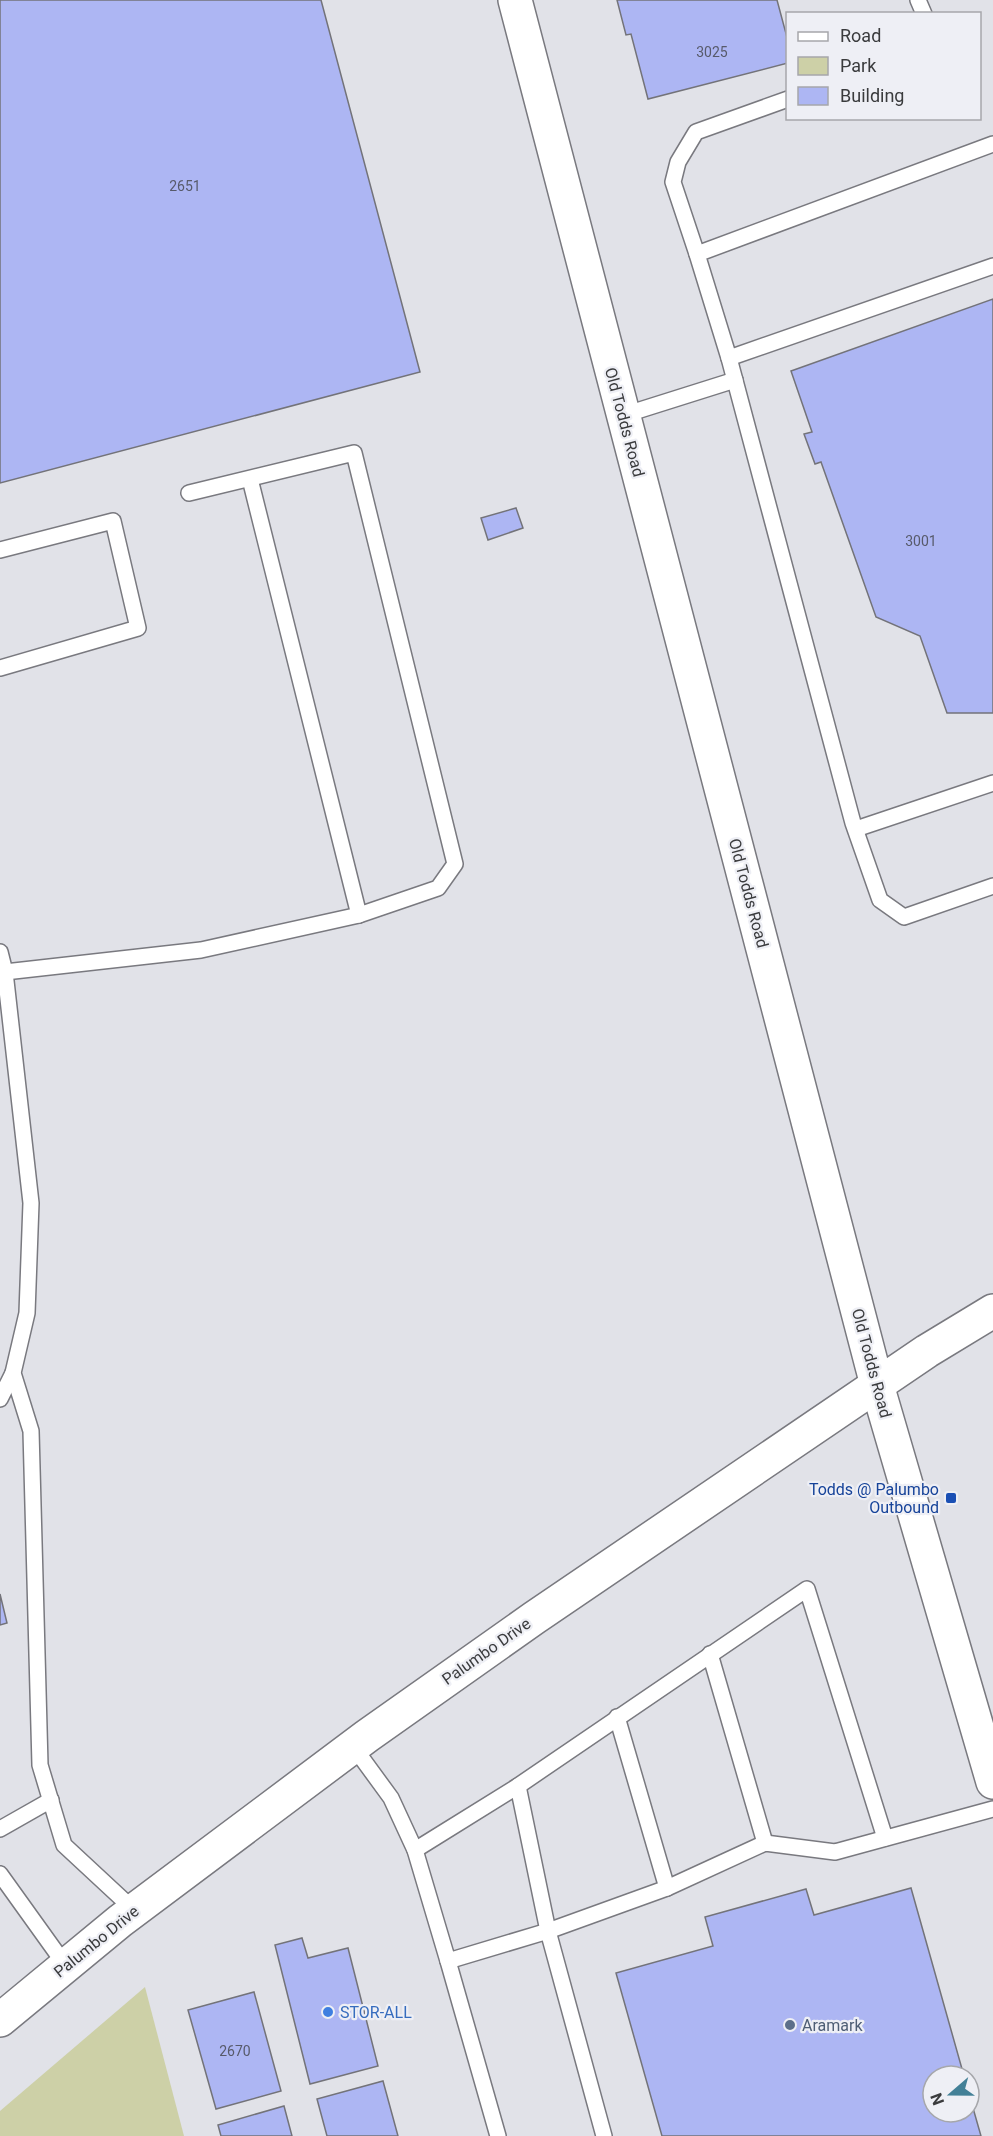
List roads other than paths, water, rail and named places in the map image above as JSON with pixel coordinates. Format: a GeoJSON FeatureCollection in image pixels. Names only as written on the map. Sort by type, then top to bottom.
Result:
{"type":"FeatureCollection","features":[{"type":"Feature","properties":{"kind":"main road","name":"Old Todds Road"},"geometry":{"type":"LineString","coordinates":[[515,0],[878,1385],[993,1782]]}},
{"type":"Feature","properties":{"kind":"main road","name":"Palumbo Drive"},"geometry":{"type":"LineString","coordinates":[[0,2020],[134,1910],[353,1746],[534,1618],[927,1351],[993,1311]]}},
{"type":"Feature","properties":{"kind":"lane"},"geometry":{"type":"LineString","coordinates":[[786,100],[696,132],[678,162],[673,182],[729,358],[856,829],[880,900],[904,917],[993,886]]}},
{"type":"Feature","properties":{"kind":"lane"},"geometry":{"type":"LineString","coordinates":[[697,254],[993,144]]}},
{"type":"Feature","properties":{"kind":"lane"},"geometry":{"type":"LineString","coordinates":[[729,358],[993,266]]}},
{"type":"Feature","properties":{"kind":"lane"},"geometry":{"type":"LineString","coordinates":[[624,416],[735,380]]}},
{"type":"Feature","properties":{"kind":"lane"},"geometry":{"type":"LineString","coordinates":[[5,972],[201,951],[359,915],[438,888],[455,864],[354,453],[189,493]]}},
{"type":"Feature","properties":{"kind":"lane"},"geometry":{"type":"LineString","coordinates":[[250,479],[359,915]]}},
{"type":"Feature","properties":{"kind":"lane"},"geometry":{"type":"LineString","coordinates":[[0,550],[113,521],[138,628],[0,668]]}},
{"type":"Feature","properties":{"kind":"lane"},"geometry":{"type":"LineString","coordinates":[[856,829],[993,783]]}},
{"type":"Feature","properties":{"kind":"lane"},"geometry":{"type":"LineString","coordinates":[[0,952],[5,972],[31,1203],[27,1313],[13,1373],[0,1399]]}},
{"type":"Feature","properties":{"kind":"lane"},"geometry":{"type":"LineString","coordinates":[[13,1373],[31,1431],[40,1765],[64,1845],[134,1910]]}},
{"type":"Feature","properties":{"kind":"lane"},"geometry":{"type":"LineString","coordinates":[[415,1850],[518,1786],[807,1589],[885,1838]]}},
{"type":"Feature","properties":{"kind":"lane"},"geometry":{"type":"LineString","coordinates":[[710,1654],[765,1843]]}},
{"type":"Feature","properties":{"kind":"lane"},"geometry":{"type":"LineString","coordinates":[[617,1717],[667,1888]]}},
{"type":"Feature","properties":{"kind":"lane"},"geometry":{"type":"LineString","coordinates":[[353,1746],[391,1798],[415,1850],[498,2136]]}},
{"type":"Feature","properties":{"kind":"lane"},"geometry":{"type":"LineString","coordinates":[[518,1786],[548,1931],[604,2136]]}},
{"type":"Feature","properties":{"kind":"lane"},"geometry":{"type":"LineString","coordinates":[[0,1828],[51,1800]]}},
{"type":"Feature","properties":{"kind":"lane"},"geometry":{"type":"LineString","coordinates":[[448,1961],[548,1931],[667,1888],[765,1843],[835,1852],[993,1809]]}},
{"type":"Feature","properties":{"kind":"lane"},"geometry":{"type":"LineString","coordinates":[[0,1874],[66,1966]]}},
{"type":"Feature","properties":{"kind":"place","name":"Todds @ Palumbo Outbound"},"geometry":{"type":"Point","coordinates":[951,1498]}},
{"type":"Feature","properties":{"kind":"place","name":"STOR-ALL"},"geometry":{"type":"Point","coordinates":[328,2012]}},
{"type":"Feature","properties":{"kind":"place","name":"Aramark"},"geometry":{"type":"Point","coordinates":[790,2025]}}]}
